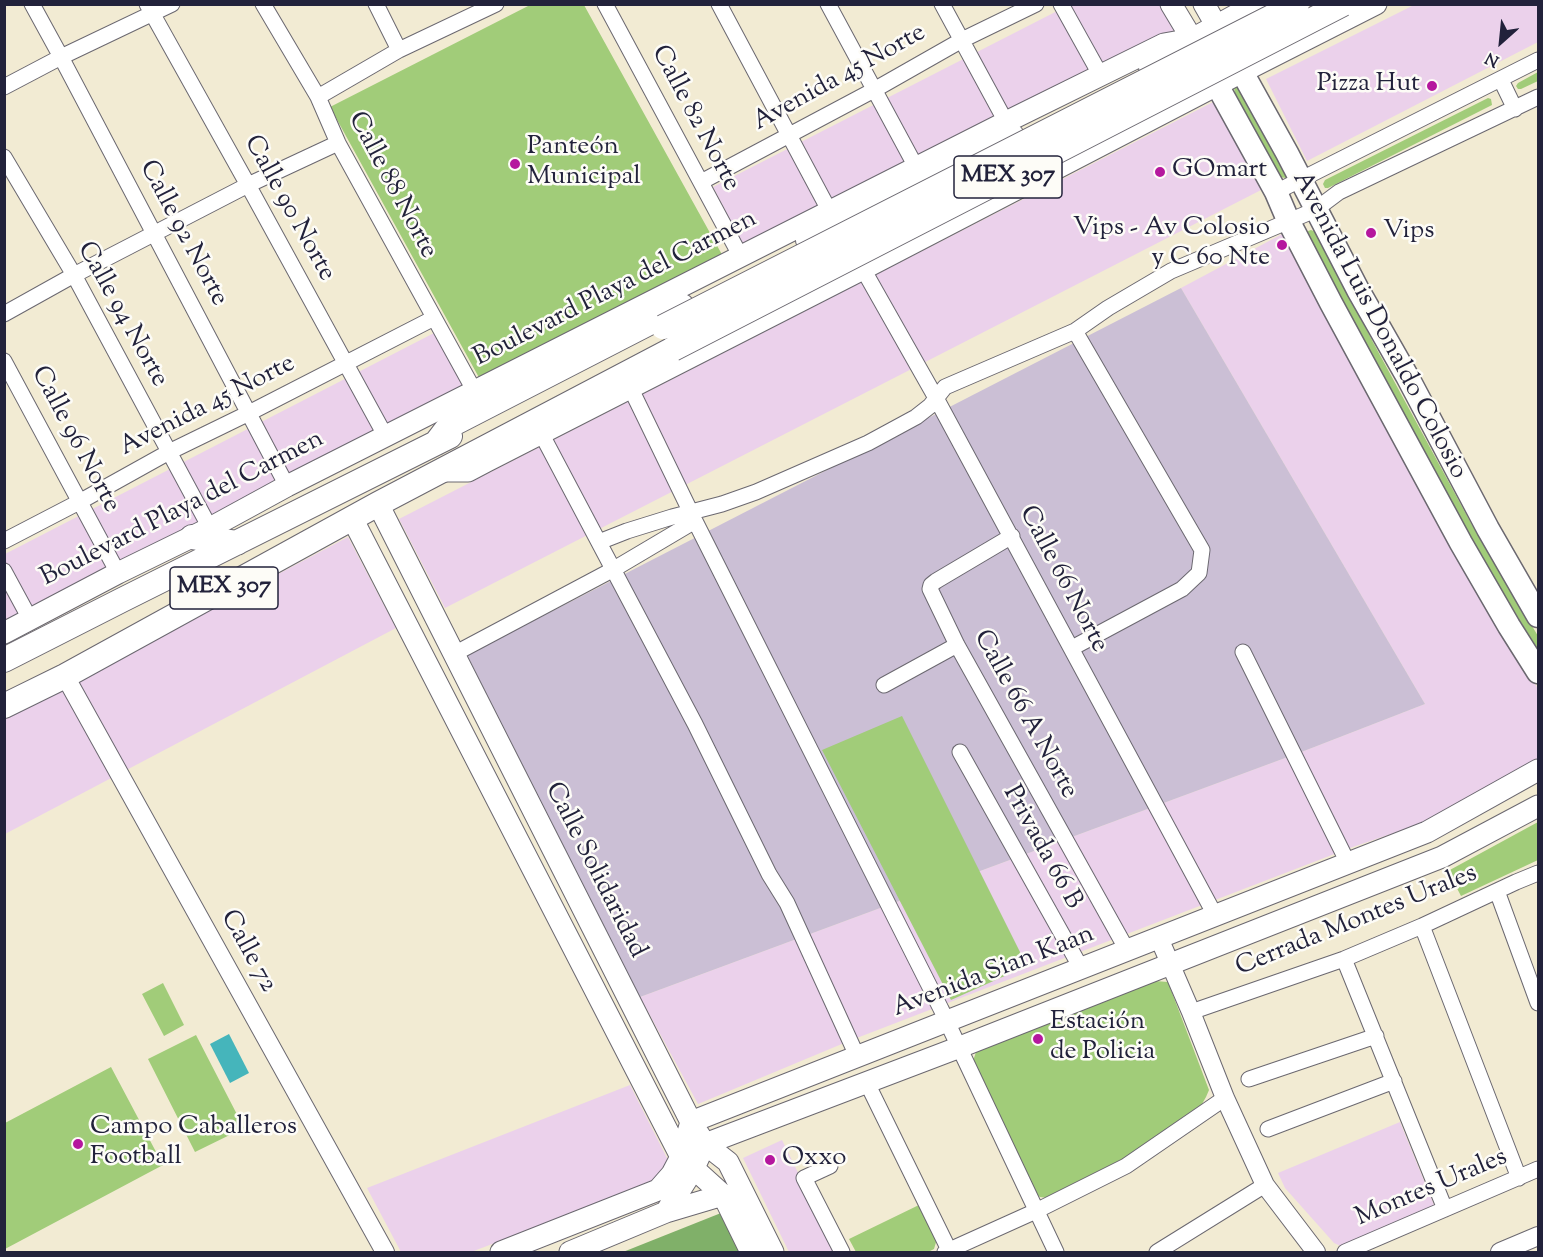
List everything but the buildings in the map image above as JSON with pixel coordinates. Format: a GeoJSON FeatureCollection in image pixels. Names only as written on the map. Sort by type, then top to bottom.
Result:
{"type":"FeatureCollection","features":[{"type":"Feature","properties":{"kind":"highway","name":"MEX 307"},"geometry":{"type":"LineString","coordinates":[[4,660],[1298,4]]}},
{"type":"Feature","properties":{"kind":"highway","name":"MEX 307"},"geometry":{"type":"LineString","coordinates":[[4,706],[65,676],[378,504],[673,349],[1340,14]]}},
{"type":"Feature","properties":{"kind":"highway"},"geometry":{"type":"LineString","coordinates":[[436,443],[449,426],[909,187],[1103,83],[1173,57],[1192,39]]}},
{"type":"Feature","properties":{"kind":"highway"},"geometry":{"type":"LineString","coordinates":[[201,533],[237,543]]}},
{"type":"Feature","properties":{"kind":"highway"},"geometry":{"type":"LineString","coordinates":[[4,643],[33,646]]}},
{"type":"Feature","properties":{"kind":"main road","name":"Avenida Luis Donaldo Colosio"},"geometry":{"type":"LineString","coordinates":[[1171,4],[1276,192],[1331,303],[1461,543],[1509,626],[1539,672]]}},
{"type":"Feature","properties":{"kind":"main road","name":"Avenida Luis Donaldo Colosio"},"geometry":{"type":"LineString","coordinates":[[1204,4],[1488,529],[1539,616]]}},
{"type":"Feature","properties":{"kind":"main road"},"geometry":{"type":"LineString","coordinates":[[1192,39],[1256,4]]}},
{"type":"Feature","properties":{"kind":"main road"},"geometry":{"type":"LineString","coordinates":[[1310,4],[1315,12],[1326,21],[1340,14],[1376,4]]}},
{"type":"Feature","properties":{"kind":"main road"},"geometry":{"type":"LineString","coordinates":[[444,471],[468,471],[631,389],[1218,86],[1340,14]]}},
{"type":"Feature","properties":{"kind":"main road","name":"Boulevard Playa del Carmen"},"geometry":{"type":"LineString","coordinates":[[4,633],[118,573],[201,533],[287,486],[916,167],[1006,122],[1103,83]]}},
{"type":"Feature","properties":{"kind":"main road"},"geometry":{"type":"LineString","coordinates":[[1103,83],[1135,101],[1138,108],[1138,119],[1135,128]]}},
{"type":"Feature","properties":{"kind":"main road","name":"Calle Solidaridad"},"geometry":{"type":"LineString","coordinates":[[378,504],[691,1122],[705,1144],[728,1162],[772,1252]]}},
{"type":"Feature","properties":{"kind":"main road","name":"Calle Solidaridad"},"geometry":{"type":"LineString","coordinates":[[352,518],[687,1162],[723,1196],[751,1252]]}},
{"type":"Feature","properties":{"kind":"main road"},"geometry":{"type":"LineString","coordinates":[[412,634],[438,622]]}},
{"type":"Feature","properties":{"kind":"main road"},"geometry":{"type":"LineString","coordinates":[[427,665],[454,654]]}},
{"type":"Feature","properties":{"kind":"main road","name":"Avenida Sian Kaan"},"geometry":{"type":"LineString","coordinates":[[691,1122],[1427,832],[1539,770]]}},
{"type":"Feature","properties":{"kind":"main road"},"geometry":{"type":"LineString","coordinates":[[501,1252],[658,1190],[705,1144],[960,1047],[1442,857],[1532,809],[1510,786]]}},
{"type":"Feature","properties":{"kind":"main road"},"geometry":{"type":"LineString","coordinates":[[666,1212],[687,1162],[691,1122]]}},
{"type":"Feature","properties":{"kind":"main road"},"geometry":{"type":"LineString","coordinates":[[570,1252],[666,1212],[723,1196]]}},
{"type":"Feature","properties":{"kind":"street","name":"Calle 92 Norte"},"geometry":{"type":"LineString","coordinates":[[32,4],[287,486]]}},
{"type":"Feature","properties":{"kind":"street"},"geometry":{"type":"LineString","coordinates":[[4,87],[150,10],[172,4]]}},
{"type":"Feature","properties":{"kind":"street","name":"Calle 88 Norte"},"geometry":{"type":"LineString","coordinates":[[263,4],[318,97],[338,143],[474,392]]}},
{"type":"Feature","properties":{"kind":"street"},"geometry":{"type":"LineString","coordinates":[[376,4],[399,50]]}},
{"type":"Feature","properties":{"kind":"street"},"geometry":{"type":"LineString","coordinates":[[719,4],[830,212]]}},
{"type":"Feature","properties":{"kind":"street"},"geometry":{"type":"LineString","coordinates":[[828,4],[916,167]]}},
{"type":"Feature","properties":{"kind":"street"},"geometry":{"type":"LineString","coordinates":[[942,4],[1006,122]]}},
{"type":"Feature","properties":{"kind":"street","name":"Avenida 45 Norte"},"geometry":{"type":"LineString","coordinates":[[701,182],[874,90],[962,40],[1036,4]]}},
{"type":"Feature","properties":{"kind":"street"},"geometry":{"type":"LineString","coordinates":[[1061,4],[1103,83]]}},
{"type":"Feature","properties":{"kind":"street","name":"Calle 82 Norte"},"geometry":{"type":"LineString","coordinates":[[608,5],[741,257]]}},
{"type":"Feature","properties":{"kind":"street"},"geometry":{"type":"LineString","coordinates":[[318,97],[399,50],[490,6]]}},
{"type":"Feature","properties":{"kind":"street","name":"Calle 90 Norte"},"geometry":{"type":"LineString","coordinates":[[150,10],[386,437]]}},
{"type":"Feature","properties":{"kind":"street"},"geometry":{"type":"LineString","coordinates":[[1276,192],[1539,60]]}},
{"type":"Feature","properties":{"kind":"street"},"geometry":{"type":"LineString","coordinates":[[1501,80],[1515,108]]}},
{"type":"Feature","properties":{"kind":"street"},"geometry":{"type":"LineString","coordinates":[[454,654],[614,569],[693,517],[868,443],[916,417],[930,406],[945,387],[1075,331],[1108,308],[1171,271],[1315,210],[1339,192],[1539,97]]}},
{"type":"Feature","properties":{"kind":"street"},"geometry":{"type":"LineString","coordinates":[[4,314],[248,185],[338,143]]}},
{"type":"Feature","properties":{"kind":"street","name":"Calle 94 Norte"},"geometry":{"type":"LineString","coordinates":[[4,157],[74,275],[169,452],[201,533]]}},
{"type":"Feature","properties":{"kind":"street","name":"Calle 66 Norte"},"geometry":{"type":"LineString","coordinates":[[863,269],[1012,536],[1215,915]]}},
{"type":"Feature","properties":{"kind":"street","name":"Avenida 45 Norte"},"geometry":{"type":"LineString","coordinates":[[4,541],[169,452],[434,318]]}},
{"type":"Feature","properties":{"kind":"street"},"geometry":{"type":"LineString","coordinates":[[1072,648],[1182,589],[1199,573],[1202,550],[1075,331]]}},
{"type":"Feature","properties":{"kind":"street","name":"Calle 96 Norte"},"geometry":{"type":"LineString","coordinates":[[4,361],[118,573]]}},
{"type":"Feature","properties":{"kind":"street"},"geometry":{"type":"LineString","coordinates":[[631,389],[693,517],[948,1021],[1056,1252]]}},
{"type":"Feature","properties":{"kind":"street"},"geometry":{"type":"LineString","coordinates":[[541,433],[695,724],[769,874],[787,903],[857,1056]]}},
{"type":"Feature","properties":{"kind":"street"},"geometry":{"type":"LineString","coordinates":[[599,542],[672,517],[693,517]]}},
{"type":"Feature","properties":{"kind":"street","name":"Calle 66 A Norte"},"geometry":{"type":"LineString","coordinates":[[1012,536],[931,585],[930,589],[957,645],[1127,950]]}},
{"type":"Feature","properties":{"kind":"street"},"geometry":{"type":"LineString","coordinates":[[4,571],[30,619]]}},
{"type":"Feature","properties":{"kind":"street"},"geometry":{"type":"LineString","coordinates":[[885,685],[957,645]]}},
{"type":"Feature","properties":{"kind":"street"},"geometry":{"type":"LineString","coordinates":[[1243,652],[1348,863]]}},
{"type":"Feature","properties":{"kind":"street","name":"Calle 72"},"geometry":{"type":"LineString","coordinates":[[65,676],[385,1252]]}},
{"type":"Feature","properties":{"kind":"street","name":"Privada 66 B"},"geometry":{"type":"LineString","coordinates":[[960,752],[1081,968]]}},
{"type":"Feature","properties":{"kind":"street","name":"Cerrada Montes Urales"},"geometry":{"type":"LineString","coordinates":[[1191,1012],[1344,958],[1422,926],[1539,873]]}},
{"type":"Feature","properties":{"kind":"street"},"geometry":{"type":"LineString","coordinates":[[1497,891],[1539,1003]]}},
{"type":"Feature","properties":{"kind":"street"},"geometry":{"type":"LineString","coordinates":[[1422,926],[1519,1178]]}},
{"type":"Feature","properties":{"kind":"street"},"geometry":{"type":"LineString","coordinates":[[1159,938],[1225,1098],[1265,1185],[1316,1252]]}},
{"type":"Feature","properties":{"kind":"street"},"geometry":{"type":"LineString","coordinates":[[1344,958],[1445,1209]]}},
{"type":"Feature","properties":{"kind":"street"},"geometry":{"type":"LineString","coordinates":[[1249,1079],[1376,1036]]}},
{"type":"Feature","properties":{"kind":"street"},"geometry":{"type":"LineString","coordinates":[[1268,1130],[1394,1082]]}},
{"type":"Feature","properties":{"kind":"street"},"geometry":{"type":"LineString","coordinates":[[867,1083],[948,1252],[1126,1166],[1225,1098]]}},
{"type":"Feature","properties":{"kind":"street"},"geometry":{"type":"LineString","coordinates":[[830,1166],[804,1178],[842,1252]]}},
{"type":"Feature","properties":{"kind":"street","name":"Montes Urales"},"geometry":{"type":"LineString","coordinates":[[1345,1252],[1539,1169]]}},
{"type":"Feature","properties":{"kind":"street"},"geometry":{"type":"LineString","coordinates":[[1157,1252],[1265,1185]]}},
{"type":"Feature","properties":{"kind":"street"},"geometry":{"type":"LineString","coordinates":[[1500,1252],[1539,1236]]}},
{"type":"Feature","properties":{"kind":"shaded area"},"geometry":{"type":"Polygon","coordinates":[[[1416,4],[1538,5],[1538,42],[1307,161],[1266,79],[1416,4]]]}},
{"type":"Feature","properties":{"kind":"shaded area"},"geometry":{"type":"Polygon","coordinates":[[[1069,5],[1164,5],[1177,29],[746,250],[713,187],[1069,5]]]}},
{"type":"Feature","properties":{"kind":"shaded area"},"geometry":{"type":"Polygon","coordinates":[[[1217,100],[1263,189],[445,608],[399,519],[1217,100]]]}},
{"type":"Feature","properties":{"kind":"shaded area"},"geometry":{"type":"Polygon","coordinates":[[[1284,233],[1416,485],[1538,689],[1538,761],[1423,823],[1350,848],[849,1041],[698,1104],[640,997],[1425,704],[1181,288],[1284,233]]]}},
{"type":"Feature","properties":{"kind":"shaded area"},"geometry":{"type":"Polygon","coordinates":[[[1181,288],[1425,704],[640,997],[467,655],[1181,288]]]}},
{"type":"Feature","properties":{"kind":"shaded area"},"geometry":{"type":"Polygon","coordinates":[[[436,332],[466,390],[5,628],[5,554],[436,332]]]}},
{"type":"Feature","properties":{"kind":"shaded area"},"geometry":{"type":"Polygon","coordinates":[[[348,537],[396,628],[5,834],[5,719],[348,537]]]}},
{"type":"Feature","properties":{"kind":"shaded area"},"geometry":{"type":"Polygon","coordinates":[[[630,1085],[670,1164],[654,1183],[471,1252],[401,1252],[367,1188],[630,1085]]]}},
{"type":"Feature","properties":{"kind":"shaded area"},"geometry":{"type":"Polygon","coordinates":[[[1400,1122],[1434,1205],[1343,1247],[1334,1243],[1285,1188],[1278,1173],[1400,1122]]]}},
{"type":"Feature","properties":{"kind":"shaded area"},"geometry":{"type":"Polygon","coordinates":[[[782,1140],[837,1252],[789,1252],[743,1158],[782,1140]]]}},
{"type":"Feature","properties":{"kind":"green space"},"geometry":{"type":"Polygon","coordinates":[[[530,5],[584,5],[725,260],[482,383],[330,107],[530,5]]]}},
{"type":"Feature","properties":{"kind":"green space"},"geometry":{"type":"Polygon","coordinates":[[[1538,72],[1538,81],[1518,89],[1516,86],[1518,83],[1538,72]]]}},
{"type":"Feature","properties":{"kind":"green space"},"geometry":{"type":"Polygon","coordinates":[[[1238,86],[1287,174],[1286,178],[1279,177],[1235,93],[1234,88],[1238,86]]]}},
{"type":"Feature","properties":{"kind":"green space"},"geometry":{"type":"Polygon","coordinates":[[[1488,98],[1491,99],[1492,105],[1325,188],[1323,184],[1325,180],[1488,98]]]}},
{"type":"Feature","properties":{"kind":"green space"},"geometry":{"type":"Polygon","coordinates":[[[1308,231],[1316,232],[1472,525],[1538,636],[1538,650],[1474,545],[1308,236],[1308,231]]]}},
{"type":"Feature","properties":{"kind":"green space"},"geometry":{"type":"Polygon","coordinates":[[[902,716],[1027,966],[951,1000],[822,750],[902,716]]]}},
{"type":"Feature","properties":{"kind":"green space"},"geometry":{"type":"Polygon","coordinates":[[[1538,822],[1538,860],[1461,896],[1448,871],[1538,822]]]}},
{"type":"Feature","properties":{"kind":"green space"},"geometry":{"type":"Polygon","coordinates":[[[1155,981],[1168,982],[1209,1090],[1206,1097],[1202,1104],[1122,1160],[1048,1198],[1040,1197],[1034,1193],[973,1061],[976,1052],[1155,981]]]}},
{"type":"Feature","properties":{"kind":"green space"},"geometry":{"type":"Polygon","coordinates":[[[163,983],[184,1025],[164,1036],[142,994],[163,983]]]}},
{"type":"Feature","properties":{"kind":"green space"},"geometry":{"type":"Polygon","coordinates":[[[196,1035],[244,1128],[195,1152],[148,1059],[196,1035]]]}},
{"type":"Feature","properties":{"kind":"green space","name":"Campo Caballeros Football"},"geometry":{"type":"Polygon","coordinates":[[[111,1067],[163,1165],[5,1249],[5,1123],[111,1067]]]}},
{"type":"Feature","properties":{"kind":"green space"},"geometry":{"type":"Polygon","coordinates":[[[921,1204],[937,1239],[934,1249],[928,1252],[856,1252],[849,1239],[921,1204]]]}},
{"type":"Feature","properties":{"kind":"green space"},"geometry":{"type":"Polygon","coordinates":[[[721,1213],[740,1252],[623,1252],[721,1213]]]}},
{"type":"Feature","properties":{"kind":"water"},"geometry":{"type":"Polygon","coordinates":[[[229,1034],[249,1073],[230,1083],[210,1044],[229,1034]]]}},
{"type":"Feature","properties":{"kind":"place","name":"Pizza Hut"},"geometry":{"type":"Point","coordinates":[1432,86]}},
{"type":"Feature","properties":{"kind":"place","name":"Panteón Municipal"},"geometry":{"type":"Point","coordinates":[515,164]}},
{"type":"Feature","properties":{"kind":"place","name":"GOmart"},"geometry":{"type":"Point","coordinates":[1160,172]}},
{"type":"Feature","properties":{"kind":"place","name":"Vips"},"geometry":{"type":"Point","coordinates":[1371,233]}},
{"type":"Feature","properties":{"kind":"place","name":"Vips - Av Colosio y C 60 Nte"},"geometry":{"type":"Point","coordinates":[1282,245]}},
{"type":"Feature","properties":{"kind":"place","name":"Estación de Policia"},"geometry":{"type":"Point","coordinates":[1038,1039]}},
{"type":"Feature","properties":{"kind":"place","name":"Campo Caballeros Football"},"geometry":{"type":"Point","coordinates":[78,1144]}},
{"type":"Feature","properties":{"kind":"place","name":"Oxxo"},"geometry":{"type":"Point","coordinates":[770,1160]}}]}
